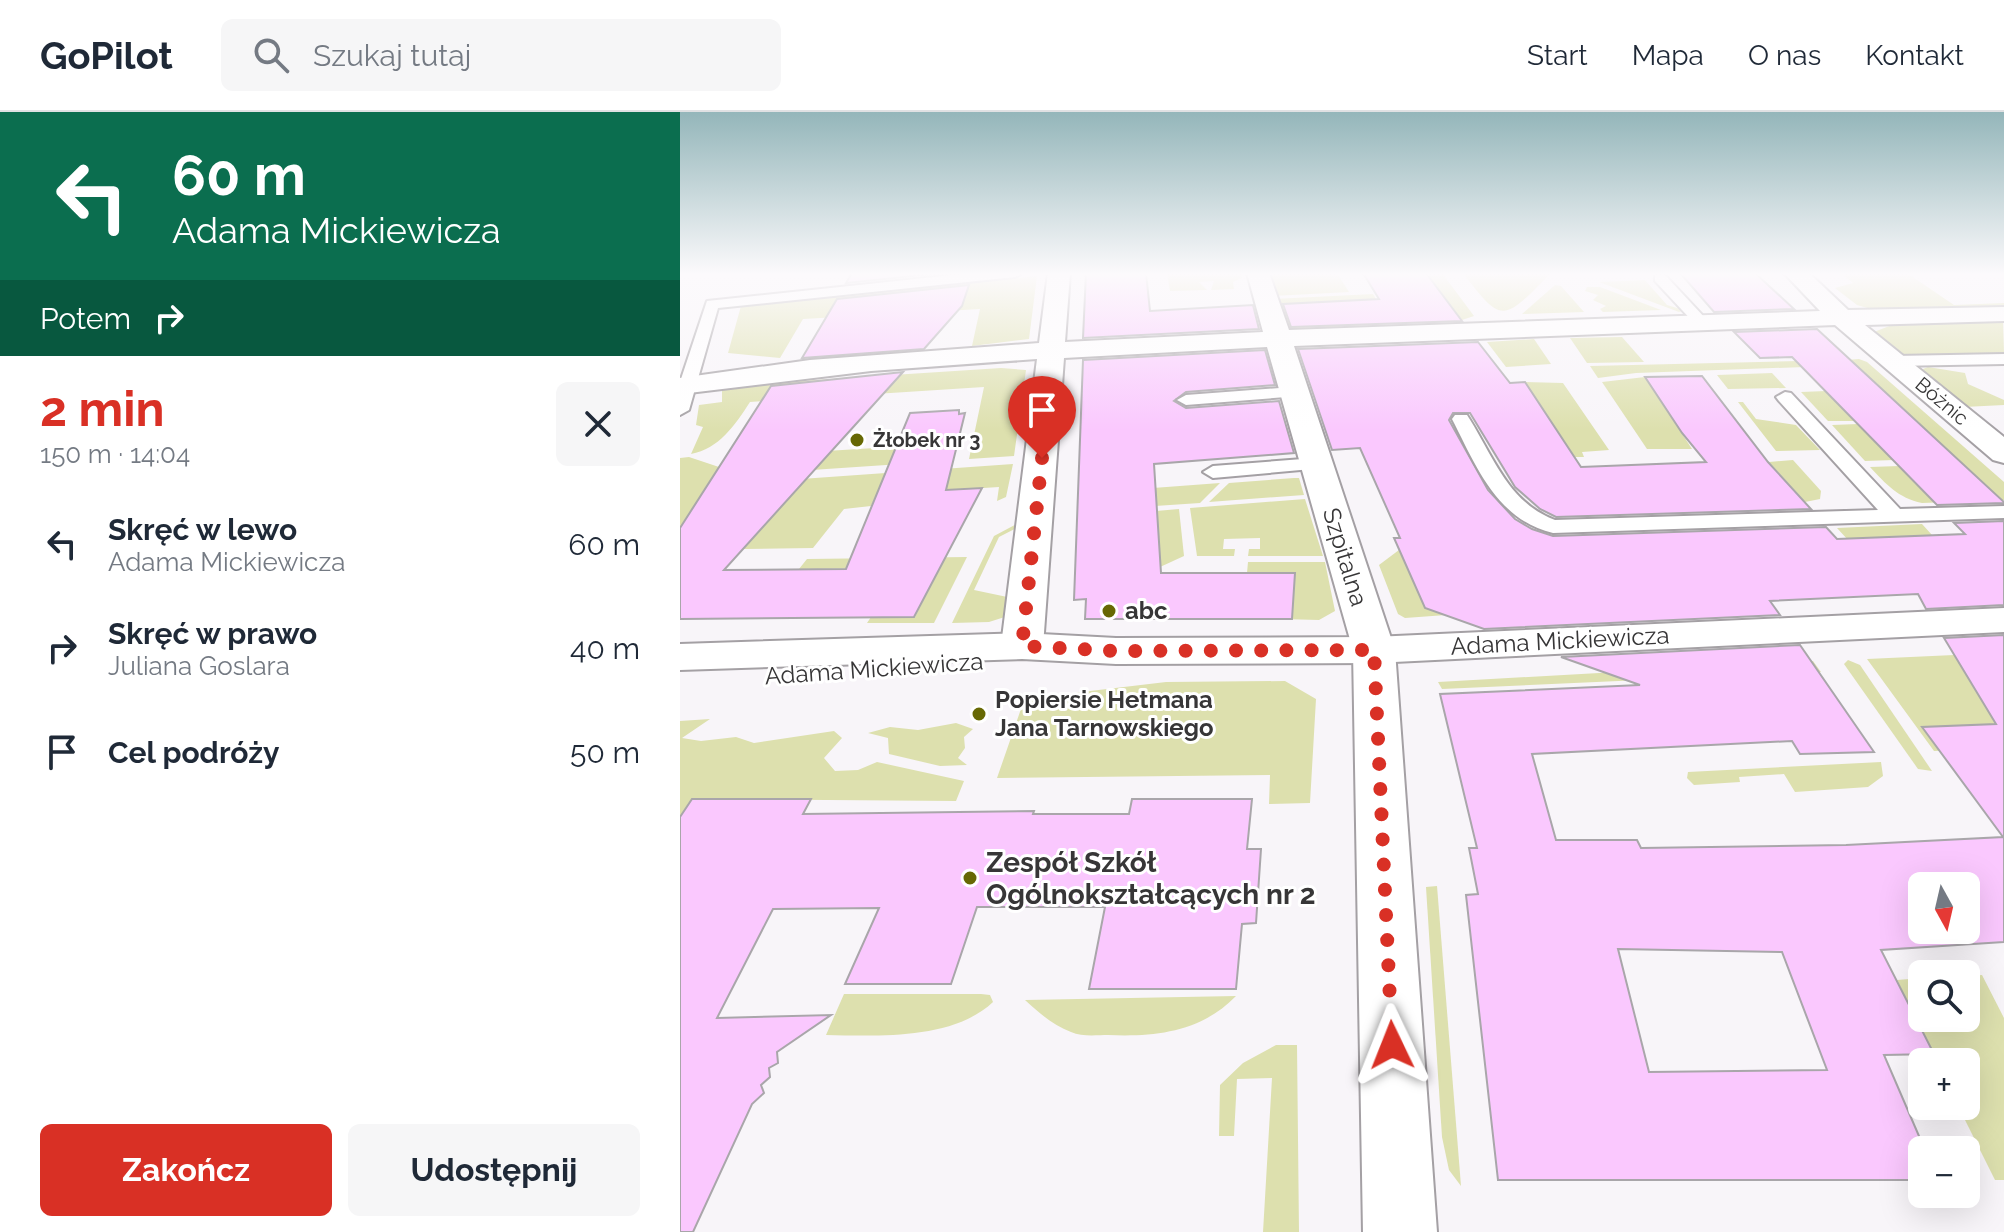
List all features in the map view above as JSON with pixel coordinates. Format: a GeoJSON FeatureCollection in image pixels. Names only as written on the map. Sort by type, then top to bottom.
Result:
{"type":"FeatureCollection","features":[{"type":"Feature","properties":{"kind":"street"},"geometry":{"type":"LineString","coordinates":[[1022,646],[1055,325]]}},
{"type":"Feature","properties":{"kind":"street","name":"Szpitalna"},"geometry":{"type":"LineString","coordinates":[[1272,325],[1374,650],[1400,1232]]}},
{"type":"Feature","properties":{"kind":"street"},"geometry":{"type":"LineString","coordinates":[[689,384],[777,370],[1053,351],[1566,325]]}},
{"type":"Feature","properties":{"kind":"street","name":"Bóżnic"},"geometry":{"type":"LineString","coordinates":[[1851,325],[2004,453]]}},
{"type":"Feature","properties":{"kind":"street","name":"Adama Mickiewicza"},"geometry":{"type":"LineString","coordinates":[[680,657],[1022,646],[1116,651],[1374,650],[2004,620]]}},
{"type":"Feature","properties":{"kind":"street","name":"Adama Mickiewicza"},"geometry":{"type":"LineString","coordinates":[[680,685],[1116,651]]}},
{"type":"Feature","properties":{"kind":"lane"},"geometry":{"type":"LineString","coordinates":[[680,410],[706,325]]}},
{"type":"Feature","properties":{"kind":"lane"},"geometry":{"type":"LineString","coordinates":[[1894,361],[2004,359]]}},
{"type":"Feature","properties":{"kind":"lane"},"geometry":{"type":"LineString","coordinates":[[1186,400],[1293,392]]}},
{"type":"Feature","properties":{"kind":"lane"},"geometry":{"type":"LineString","coordinates":[[1785,397],[1894,515]]}},
{"type":"Feature","properties":{"kind":"lane"},"geometry":{"type":"LineString","coordinates":[[1461,419],[1508,501],[1521,515],[1553,527],[2004,512]]}},
{"type":"Feature","properties":{"kind":"lane"},"geometry":{"type":"LineString","coordinates":[[1213,472],[1316,464]]}},
{"type":"Feature","properties":{"kind":"green space"},"geometry":{"type":"Polygon","coordinates":[[[736,325],[799,325],[780,358],[728,353],[736,325]]]}},
{"type":"Feature","properties":{"kind":"green space"},"geometry":{"type":"Polygon","coordinates":[[[976,325],[1031,325],[1029,339],[972,346],[976,325]]]}},
{"type":"Feature","properties":{"kind":"green space"},"geometry":{"type":"Polygon","coordinates":[[[1284,325],[1340,327],[1285,328],[1284,325]]]}},
{"type":"Feature","properties":{"kind":"green space"},"geometry":{"type":"Polygon","coordinates":[[[1891,325],[2003,325],[2004,353],[1904,355],[1874,332],[1891,325]]]}},
{"type":"Feature","properties":{"kind":"green space"},"geometry":{"type":"Polygon","coordinates":[[[1622,337],[1644,362],[1587,363],[1570,338],[1622,337]]]}},
{"type":"Feature","properties":{"kind":"green space"},"geometry":{"type":"Polygon","coordinates":[[[1534,339],[1551,364],[1506,367],[1487,342],[1534,339]]]}},
{"type":"Feature","properties":{"kind":"green space"},"geometry":{"type":"Polygon","coordinates":[[[1838,360],[1832,366],[1636,373],[1598,378],[1590,366],[1838,360]]]}},
{"type":"Feature","properties":{"kind":"green space"},"geometry":{"type":"Polygon","coordinates":[[[1846,360],[1867,362],[2004,482],[2004,500],[1922,503],[1893,490],[1870,467],[1899,466],[1988,487],[1857,366],[1839,366],[1846,360]]]}},
{"type":"Feature","properties":{"kind":"green space"},"geometry":{"type":"Polygon","coordinates":[[[1928,367],[1965,373],[1968,384],[2004,400],[2004,405],[1964,407],[1924,375],[1923,369],[1928,367]]]}},
{"type":"Feature","properties":{"kind":"green space"},"geometry":{"type":"Polygon","coordinates":[[[1001,368],[1026,370],[1014,456],[969,459],[984,387],[750,402],[718,441],[691,454],[703,427],[696,425],[699,405],[722,402],[722,390],[769,383],[1001,368]]]}},
{"type":"Feature","properties":{"kind":"green space"},"geometry":{"type":"Polygon","coordinates":[[[1772,373],[1786,388],[1728,389],[1717,375],[1772,373]]]}},
{"type":"Feature","properties":{"kind":"green space"},"geometry":{"type":"Polygon","coordinates":[[[1645,377],[1692,449],[1647,449],[1602,382],[1645,377]]]}},
{"type":"Feature","properties":{"kind":"green space"},"geometry":{"type":"Polygon","coordinates":[[[1525,382],[1563,383],[1609,450],[1582,452],[1584,457],[1574,457],[1525,382]]]}},
{"type":"Feature","properties":{"kind":"green space"},"geometry":{"type":"Polygon","coordinates":[[[1826,391],[1855,421],[1828,421],[1801,392],[1826,391]]]}},
{"type":"Feature","properties":{"kind":"green space"},"geometry":{"type":"Polygon","coordinates":[[[1738,402],[1743,402],[1756,419],[1796,425],[1820,450],[1776,451],[1738,402]]]}},
{"type":"Feature","properties":{"kind":"green space"},"geometry":{"type":"Polygon","coordinates":[[[1858,424],[1894,460],[1865,461],[1832,425],[1858,424]]]}},
{"type":"Feature","properties":{"kind":"green space"},"geometry":{"type":"Polygon","coordinates":[[[907,446],[901,464],[767,473],[778,454],[907,446]]]}},
{"type":"Feature","properties":{"kind":"green space"},"geometry":{"type":"Polygon","coordinates":[[[689,457],[725,469],[715,485],[1013,464],[1006,497],[997,501],[999,487],[876,495],[871,506],[844,509],[813,548],[743,549],[680,534],[680,458],[689,457]]]}},
{"type":"Feature","properties":{"kind":"green space"},"geometry":{"type":"Polygon","coordinates":[[[1793,460],[1821,491],[1820,499],[1805,502],[1769,462],[1793,460]]]}},
{"type":"Feature","properties":{"kind":"green space"},"geometry":{"type":"Polygon","coordinates":[[[1299,478],[1304,495],[1209,502],[1229,483],[1299,478]]]}},
{"type":"Feature","properties":{"kind":"green space"},"geometry":{"type":"Polygon","coordinates":[[[1220,483],[1200,503],[1155,506],[1153,488],[1220,483]]]}},
{"type":"Feature","properties":{"kind":"green space"},"geometry":{"type":"Polygon","coordinates":[[[1305,499],[1323,556],[1248,556],[1249,549],[1260,549],[1260,538],[1224,539],[1223,549],[1235,549],[1234,556],[1197,556],[1190,508],[1305,499]]]}},
{"type":"Feature","properties":{"kind":"green space"},"geometry":{"type":"Polygon","coordinates":[[[1179,509],[1184,556],[1160,567],[1156,511],[1179,509]]]}},
{"type":"Feature","properties":{"kind":"green space"},"geometry":{"type":"Polygon","coordinates":[[[1022,521],[1026,523],[999,537],[974,590],[1012,598],[1011,615],[989,622],[952,623],[994,536],[1022,521]]]}},
{"type":"Feature","properties":{"kind":"green space"},"geometry":{"type":"Polygon","coordinates":[[[1922,524],[1932,535],[1888,537],[1860,553],[1837,528],[1922,524]]]}},
{"type":"Feature","properties":{"kind":"green space"},"geometry":{"type":"Polygon","coordinates":[[[1399,550],[1425,608],[1446,615],[1405,618],[1398,614],[1379,565],[1399,550]]]}},
{"type":"Feature","properties":{"kind":"green space"},"geometry":{"type":"Polygon","coordinates":[[[967,557],[934,623],[867,623],[871,617],[915,617],[939,568],[799,569],[807,559],[967,557]]]}},
{"type":"Feature","properties":{"kind":"green space"},"geometry":{"type":"Polygon","coordinates":[[[1248,562],[1325,562],[1335,611],[1319,620],[1281,619],[1293,613],[1294,573],[1247,573],[1248,562]]]}},
{"type":"Feature","properties":{"kind":"green space"},"geometry":{"type":"Polygon","coordinates":[[[1954,655],[1996,724],[1943,726],[1960,750],[1934,751],[1867,659],[1954,655]]]}},
{"type":"Feature","properties":{"kind":"green space"},"geometry":{"type":"Polygon","coordinates":[[[1848,660],[1860,665],[1932,771],[1918,769],[1844,664],[1848,660]]]}},
{"type":"Feature","properties":{"kind":"green space"},"geometry":{"type":"Polygon","coordinates":[[[1813,661],[1821,672],[1442,689],[1438,682],[1813,661]]]}},
{"type":"Feature","properties":{"kind":"green space"},"geometry":{"type":"Polygon","coordinates":[[[1285,681],[1316,699],[1310,803],[1269,804],[1270,775],[997,778],[1022,706],[1031,698],[1166,682],[1285,681]]]}},
{"type":"Feature","properties":{"kind":"green space"},"geometry":{"type":"Polygon","coordinates":[[[710,719],[682,738],[701,741],[736,737],[754,743],[834,731],[842,738],[824,758],[835,771],[858,770],[877,762],[964,781],[956,801],[692,799],[680,817],[680,721],[710,719]]]}},
{"type":"Feature","properties":{"kind":"green space"},"geometry":{"type":"Polygon","coordinates":[[[956,723],[973,729],[964,737],[965,748],[958,758],[967,765],[940,766],[889,754],[888,738],[868,733],[890,727],[918,730],[956,723]]]}},
{"type":"Feature","properties":{"kind":"green space"},"geometry":{"type":"Polygon","coordinates":[[[1881,762],[1883,776],[1868,787],[1795,792],[1784,774],[1739,777],[1740,782],[1694,785],[1687,778],[1688,772],[1881,762]]]}},
{"type":"Feature","properties":{"kind":"green space"},"geometry":{"type":"Polygon","coordinates":[[[1437,886],[1461,1186],[1449,1170],[1442,1137],[1426,887],[1437,886]]]}},
{"type":"Feature","properties":{"kind":"green space"},"geometry":{"type":"Polygon","coordinates":[[[1980,975],[2004,1018],[2004,1180],[1995,1180],[1980,1150],[1980,1136],[1973,1136],[1965,1120],[1980,1120],[1980,1048],[1930,1048],[1922,1032],[1980,1032],[1980,975]]]}},
{"type":"Feature","properties":{"kind":"green space"},"geometry":{"type":"Polygon","coordinates":[[[1908,979],[1908,1003],[1897,980],[1908,979]]]}},
{"type":"Feature","properties":{"kind":"green space"},"geometry":{"type":"Polygon","coordinates":[[[844,994],[981,994],[990,995],[993,1002],[957,1023],[936,1029],[891,1035],[826,1035],[844,994]]]}},
{"type":"Feature","properties":{"kind":"green space"},"geometry":{"type":"Polygon","coordinates":[[[1236,996],[1208,1018],[1193,1025],[1143,1035],[1075,1034],[1052,1022],[1025,1000],[1236,996]]]}},
{"type":"Feature","properties":{"kind":"green space"},"geometry":{"type":"Polygon","coordinates":[[[1276,1045],[1297,1045],[1299,1232],[1263,1232],[1272,1078],[1237,1079],[1234,1136],[1219,1136],[1220,1085],[1243,1063],[1276,1045]]]}},
{"type":"Feature","properties":{"kind":"building"},"geometry":{"type":"Polygon","coordinates":[[[821,325],[945,325],[924,349],[802,358],[821,325]]]}},
{"type":"Feature","properties":{"kind":"building"},"geometry":{"type":"Polygon","coordinates":[[[1084,325],[1258,325],[1259,329],[1083,338],[1084,325]]]}},
{"type":"Feature","properties":{"kind":"building"},"geometry":{"type":"Polygon","coordinates":[[[1290,325],[1340,325],[1291,327],[1290,325]]]}},
{"type":"Feature","properties":{"kind":"building"},"geometry":{"type":"Polygon","coordinates":[[[1817,329],[2004,503],[1937,505],[1792,357],[1760,358],[1734,332],[1817,329]]]}},
{"type":"Feature","properties":{"kind":"building"},"geometry":{"type":"Polygon","coordinates":[[[1478,342],[1510,383],[1525,382],[1581,467],[1706,462],[1682,433],[1645,377],[1702,376],[1768,462],[1811,509],[1556,517],[1540,509],[1515,487],[1470,413],[1453,413],[1449,420],[1488,490],[1515,519],[1532,529],[1553,536],[1826,527],[1837,539],[1965,534],[1954,523],[2004,521],[2004,605],[1926,609],[1918,594],[1770,601],[1780,615],[1484,629],[1425,608],[1394,538],[1400,538],[1360,448],[1332,450],[1298,349],[1478,342]]]}},
{"type":"Feature","properties":{"kind":"building"},"geometry":{"type":"Polygon","coordinates":[[[1265,350],[1275,385],[1186,392],[1174,401],[1186,408],[1279,401],[1294,453],[1154,464],[1161,573],[1295,573],[1292,619],[1085,619],[1086,599],[1074,600],[1083,360],[1265,350]]]}},
{"type":"Feature","properties":{"kind":"building"},"geometry":{"type":"Polygon","coordinates":[[[903,372],[724,570],[846,569],[910,413],[959,410],[959,414],[965,413],[946,490],[982,488],[914,617],[680,619],[680,528],[771,386],[903,372]]]}},
{"type":"Feature","properties":{"kind":"building"},"geometry":{"type":"Polygon","coordinates":[[[2004,635],[2004,942],[1980,944],[1980,872],[1908,872],[1908,944],[1973,944],[1881,950],[1908,1003],[1908,1032],[1923,1032],[1931,1048],[1908,1048],[1908,1055],[1884,1055],[1908,1111],[1908,1120],[1912,1120],[1919,1136],[1908,1136],[1908,1180],[1498,1180],[1466,895],[1478,894],[1469,848],[1477,848],[1440,694],[1640,685],[1561,657],[1800,645],[1874,752],[1800,754],[1792,741],[1532,754],[1556,840],[1637,840],[1641,848],[1846,845],[2003,837],[1922,727],[1996,724],[1944,638],[2004,635]],[[1618,949],[1649,1072],[1827,1070],[1782,952],[1618,949]]]}},
{"type":"Feature","properties":{"kind":"building","name":"Zespół Szkół Ogólnokształcących nr 2"},"geometry":{"type":"Polygon","coordinates":[[[692,799],[811,799],[803,814],[1034,811],[1033,814],[1129,814],[1132,799],[1252,799],[1247,849],[1261,849],[1256,923],[1242,924],[1236,989],[1089,989],[1105,907],[977,907],[951,984],[845,984],[879,908],[773,909],[717,1018],[831,1015],[777,1052],[778,1063],[769,1068],[770,1077],[761,1085],[764,1093],[752,1104],[693,1232],[680,1232],[680,817],[692,799]]]}},
{"type":"Feature","properties":{"kind":"place","name":"Żłobek nr 3"},"geometry":{"type":"Point","coordinates":[857,440]}},
{"type":"Feature","properties":{"kind":"place","name":"abc"},"geometry":{"type":"Point","coordinates":[1109,611]}},
{"type":"Feature","properties":{"kind":"place","name":"Popiersie Hetmana Jana Tarnowskiego"},"geometry":{"type":"Point","coordinates":[979,714]}},
{"type":"Feature","properties":{"kind":"place","name":"Zespół Szkół Ogólnokształcących nr 2"},"geometry":{"type":"Point","coordinates":[970,878]}},
{"type":"Feature","properties":{"kind":"route"},"geometry":{"type":"LineString","coordinates":[[1042,458],[1022,646],[1116,651],[1374,650],[1392,1045]]}}]}
